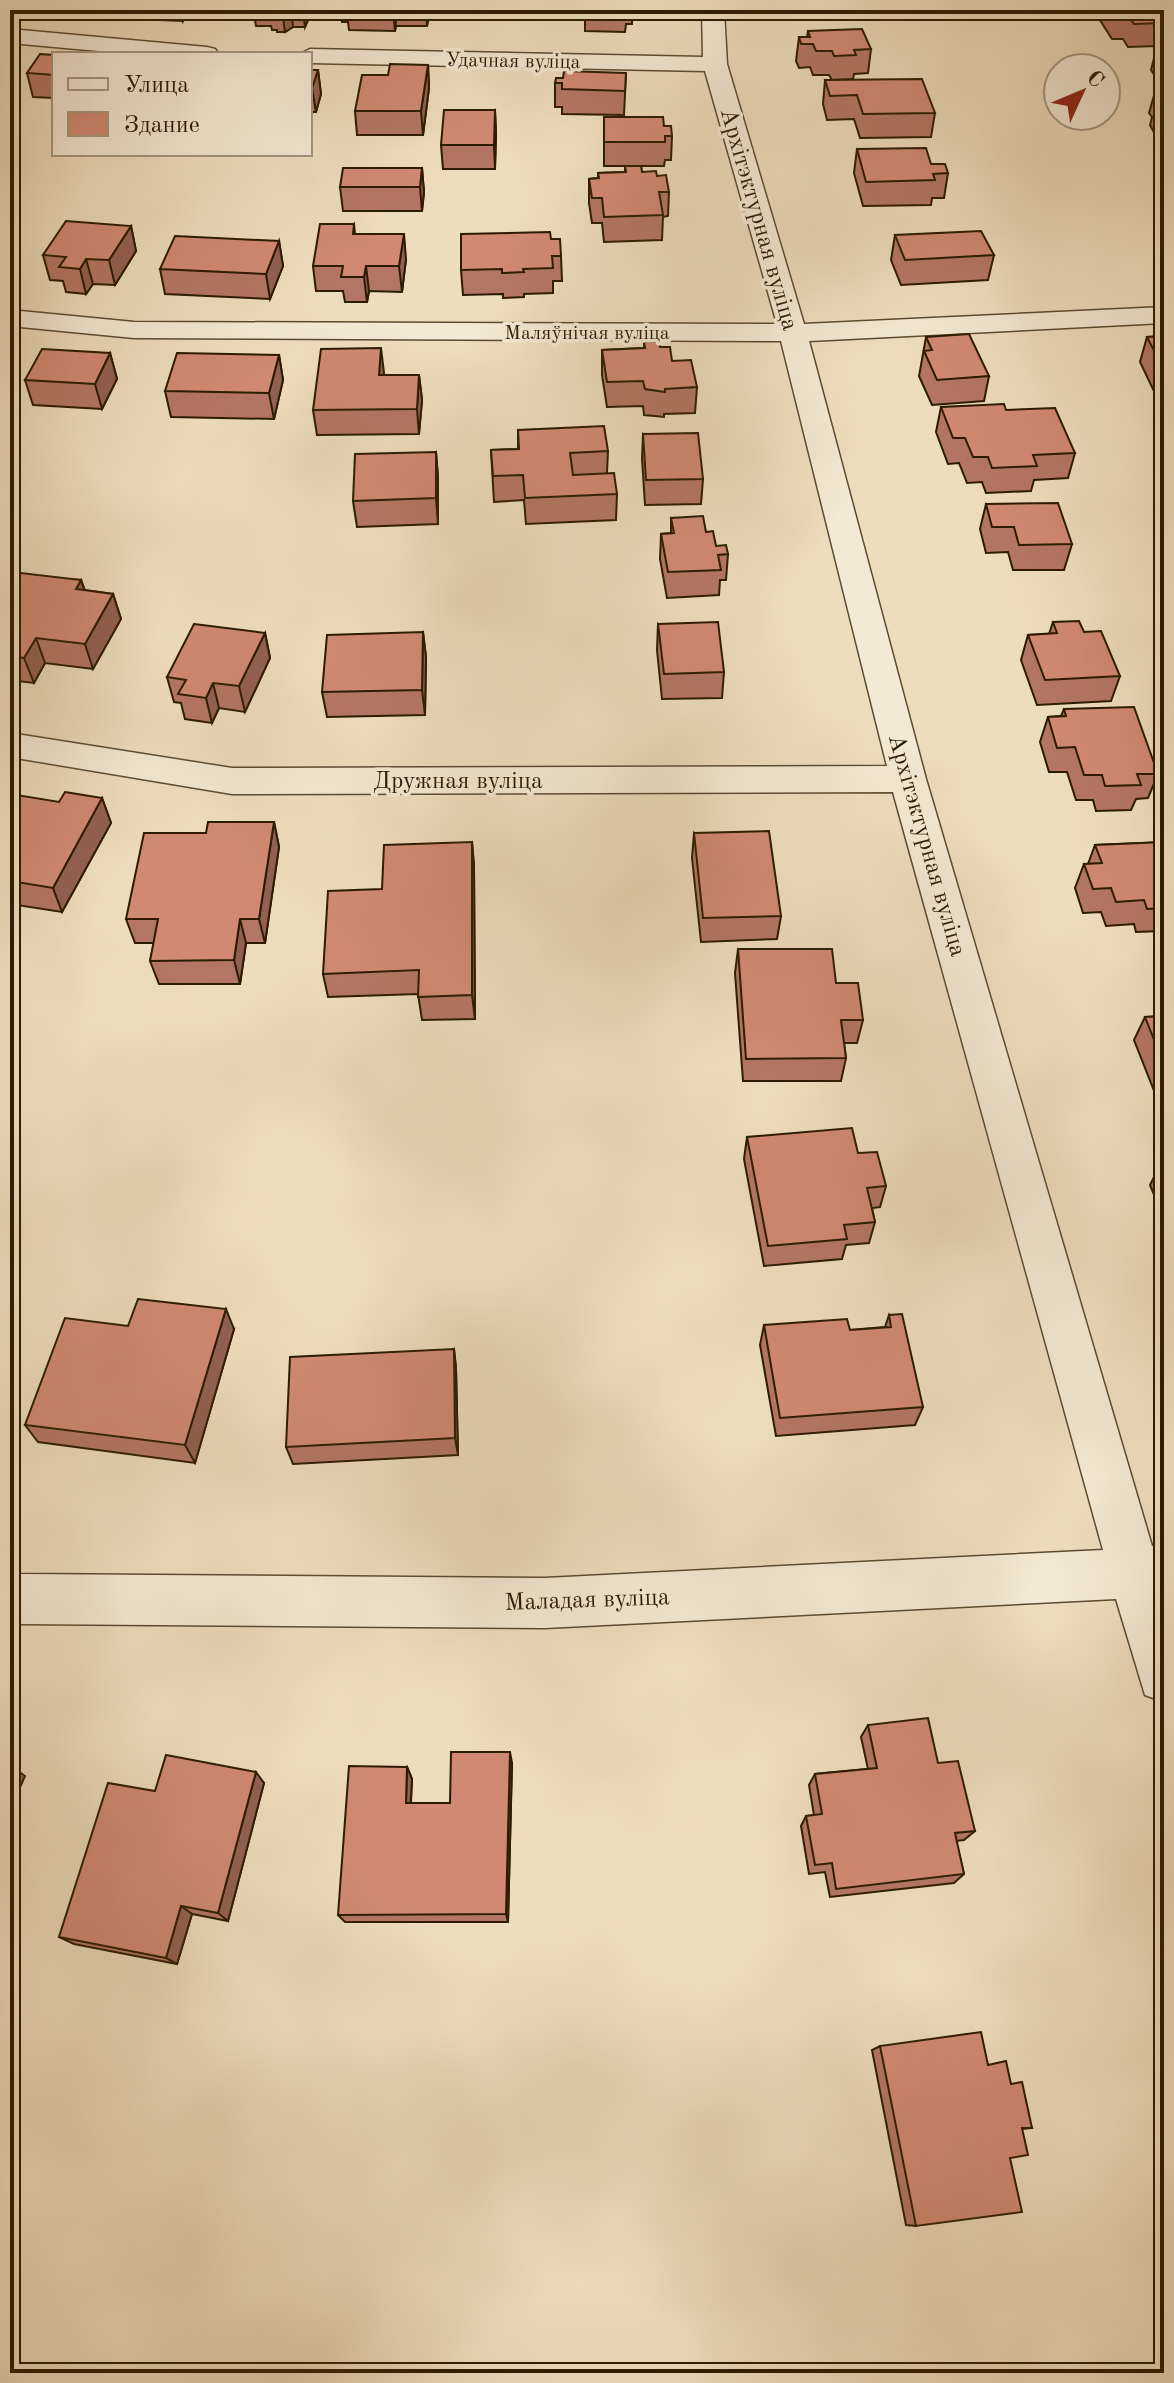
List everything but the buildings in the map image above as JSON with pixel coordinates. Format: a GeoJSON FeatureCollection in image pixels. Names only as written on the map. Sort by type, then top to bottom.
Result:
{"type":"FeatureCollection","features":[{"type":"Feature","properties":{"kind":"street","name":"Архітэктурная вуліца"},"geometry":{"type":"LineString","coordinates":[[713,10],[715,64],[793,333],[908,779],[1149,1571],[1164,1676]]}},
{"type":"Feature","properties":{"kind":"street"},"geometry":{"type":"LineString","coordinates":[[10,36],[185,52]]}},
{"type":"Feature","properties":{"kind":"street","name":"Удачная вуліца"},"geometry":{"type":"LineString","coordinates":[[312,56],[715,64]]}},
{"type":"Feature","properties":{"kind":"street","name":"Маляўнічая вуліца"},"geometry":{"type":"LineString","coordinates":[[10,318],[134,330],[793,333],[1164,315]]}},
{"type":"Feature","properties":{"kind":"street","name":"Дружная вуліца"},"geometry":{"type":"LineString","coordinates":[[10,745],[232,781],[908,779]]}},
{"type":"Feature","properties":{"kind":"street","name":"Маладая вуліца"},"geometry":{"type":"LineString","coordinates":[[10,1596],[21,1599],[545,1603],[1149,1571]]}}]}
